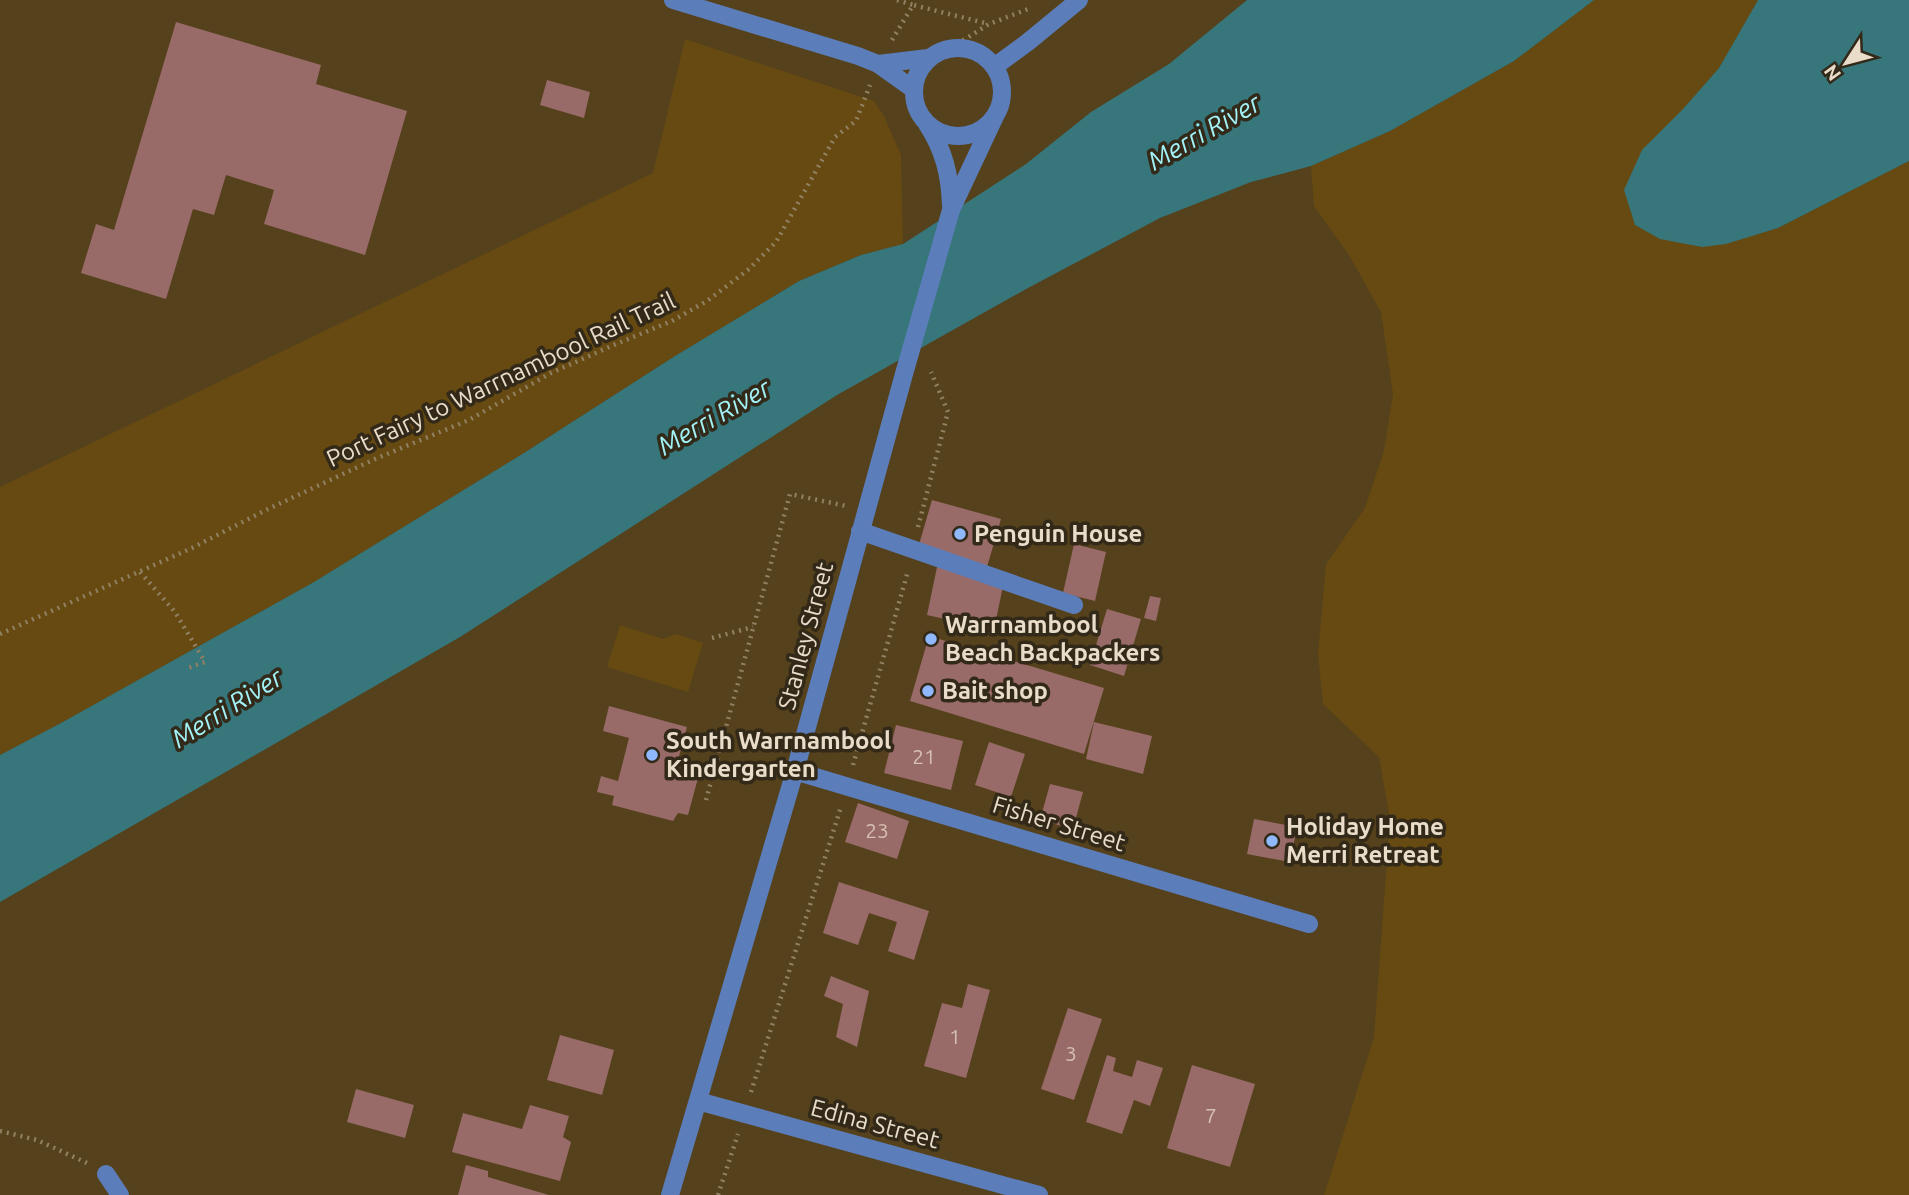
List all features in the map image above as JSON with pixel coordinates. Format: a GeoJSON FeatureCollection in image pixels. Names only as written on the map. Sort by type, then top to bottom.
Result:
{"type":"FeatureCollection","features":[{"type":"Feature","properties":{"kind":"street"},"geometry":{"type":"LineString","coordinates":[[673,0],[858,56],[878,64],[914,89]]}},
{"type":"Feature","properties":{"kind":"street"},"geometry":{"type":"LineString","coordinates":[[994,67],[1079,0]]}},
{"type":"Feature","properties":{"kind":"street"},"geometry":{"type":"LineString","coordinates":[[878,64],[928,58],[951,48],[975,51],[994,67],[1000,80],[1002,95],[998,110],[990,122],[979,131],[952,136],[927,123],[914,102],[914,89],[916,78],[928,58]]}},
{"type":"Feature","properties":{"kind":"street","name":"Stanley Street"},"geometry":{"type":"LineString","coordinates":[[670,1195],[795,771],[951,210],[998,110]]}},
{"type":"Feature","properties":{"kind":"street","name":"Stanley Street"},"geometry":{"type":"LineString","coordinates":[[927,123],[946,164],[951,210]]}},
{"type":"Feature","properties":{"kind":"street"},"geometry":{"type":"LineString","coordinates":[[860,531],[1074,605]]}},
{"type":"Feature","properties":{"kind":"street","name":"Fisher Street"},"geometry":{"type":"LineString","coordinates":[[795,771],[1308,924]]}},
{"type":"Feature","properties":{"kind":"street","name":"Edina Street"},"geometry":{"type":"LineString","coordinates":[[698,1101],[1039,1195]]}},
{"type":"Feature","properties":{"kind":"street"},"geometry":{"type":"LineString","coordinates":[[106,1174],[120,1195]]}},
{"type":"Feature","properties":{"kind":"path"},"geometry":{"type":"LineString","coordinates":[[897,0],[989,24]]}},
{"type":"Feature","properties":{"kind":"path","name":"Port Fairy to Warrnambool Rail Trail"},"geometry":{"type":"LineString","coordinates":[[0,634],[140,572],[375,459],[469,420],[551,373],[672,321],[708,301],[750,269],[776,242],[835,137],[856,121],[878,64],[913,5]]}},
{"type":"Feature","properties":{"kind":"path"},"geometry":{"type":"LineString","coordinates":[[951,48],[989,24],[1032,8]]}},
{"type":"Feature","properties":{"kind":"path"},"geometry":{"type":"LineString","coordinates":[[718,1195],[847,786],[914,550],[948,412],[930,370]]}},
{"type":"Feature","properties":{"kind":"path"},"geometry":{"type":"LineString","coordinates":[[706,800],[790,494],[866,510]]}},
{"type":"Feature","properties":{"kind":"path"},"geometry":{"type":"LineString","coordinates":[[140,572],[175,612],[205,662],[185,669]]}},
{"type":"Feature","properties":{"kind":"path"},"geometry":{"type":"LineString","coordinates":[[712,638],[754,626]]}},
{"type":"Feature","properties":{"kind":"path"},"geometry":{"type":"LineString","coordinates":[[0,1131],[37,1140],[106,1174]]}},
{"type":"Feature","properties":{"kind":"shaded area"},"geometry":{"type":"Polygon","coordinates":[[[1594,0],[1758,0],[1719,68],[1683,109],[1778,228],[1909,161],[1909,1195],[1324,1195],[1374,1037],[1390,819],[1379,757],[1323,704],[1318,654],[1326,564],[1365,508],[1384,451],[1393,394],[1381,312],[1349,255],[1314,206],[1311,166],[1390,131],[1514,61],[1594,0]]]}},
{"type":"Feature","properties":{"kind":"shaded area"},"geometry":{"type":"Polygon","coordinates":[[[685,39],[874,101],[884,116],[901,155],[903,244],[861,255],[799,281],[314,582],[0,755],[0,487],[653,173],[685,39]]]}},
{"type":"Feature","properties":{"kind":"shaded area"},"geometry":{"type":"Polygon","coordinates":[[[620,625],[663,639],[676,634],[703,643],[688,692],[607,667],[620,625]]]}},
{"type":"Feature","properties":{"kind":"water","name":"Merri River"},"geometry":{"type":"Polygon","coordinates":[[[1247,0],[1594,0],[1514,61],[1390,131],[1311,166],[1251,182],[1160,218],[837,395],[460,637],[0,902],[0,755],[314,582],[799,281],[861,255],[903,244],[1026,164],[1091,112],[1169,64],[1247,0]]]}},
{"type":"Feature","properties":{"kind":"water"},"geometry":{"type":"Polygon","coordinates":[[[1758,0],[1909,0],[1909,161],[1778,228],[1726,244],[1702,247],[1660,239],[1635,225],[1624,190],[1642,150],[1719,68],[1758,0]]]}},
{"type":"Feature","properties":{"kind":"building"},"geometry":{"type":"Polygon","coordinates":[[[176,22],[321,65],[316,84],[407,111],[365,255],[264,224],[274,190],[226,175],[214,215],[193,209],[166,299],[81,273],[96,224],[114,230],[176,22]]]}},
{"type":"Feature","properties":{"kind":"building"},"geometry":{"type":"Polygon","coordinates":[[[547,80],[590,92],[584,118],[540,105],[547,80]]]}},
{"type":"Feature","properties":{"kind":"building","name":"Penguin House"},"geometry":{"type":"Polygon","coordinates":[[[932,500],[1001,519],[987,567],[918,548],[932,500]]]}},
{"type":"Feature","properties":{"kind":"building"},"geometry":{"type":"Polygon","coordinates":[[[1074,544],[1106,552],[1095,601],[1063,593],[1074,544]]]}},
{"type":"Feature","properties":{"kind":"building"},"geometry":{"type":"Polygon","coordinates":[[[937,567],[1004,581],[994,630],[927,615],[937,567]]]}},
{"type":"Feature","properties":{"kind":"building"},"geometry":{"type":"Polygon","coordinates":[[[1150,596],[1161,598],[1156,621],[1144,618],[1150,596]]]}},
{"type":"Feature","properties":{"kind":"building"},"geometry":{"type":"Polygon","coordinates":[[[1107,609],[1141,619],[1124,676],[1090,665],[1107,609]]]}},
{"type":"Feature","properties":{"kind":"building"},"geometry":{"type":"Polygon","coordinates":[[[929,636],[1104,688],[1084,754],[910,701],[929,636]]]}},
{"type":"Feature","properties":{"kind":"building","name":"South Warrnambool Kindergarten"},"geometry":{"type":"Polygon","coordinates":[[[609,706],[687,727],[675,771],[698,778],[688,815],[678,813],[673,821],[612,805],[614,796],[597,792],[601,776],[618,781],[629,738],[603,731],[609,706]]]}},
{"type":"Feature","properties":{"kind":"building"},"geometry":{"type":"Polygon","coordinates":[[[1094,722],[1152,736],[1143,774],[1086,759],[1094,722]]]}},
{"type":"Feature","properties":{"kind":"building"},"geometry":{"type":"Polygon","coordinates":[[[896,725],[963,741],[951,790],[884,773],[896,725]]]}},
{"type":"Feature","properties":{"kind":"building"},"geometry":{"type":"Polygon","coordinates":[[[989,742],[1025,754],[1011,797],[975,785],[989,742]]]}},
{"type":"Feature","properties":{"kind":"building"},"geometry":{"type":"Polygon","coordinates":[[[1050,784],[1083,792],[1073,829],[1040,820],[1050,784]]]}},
{"type":"Feature","properties":{"kind":"building"},"geometry":{"type":"Polygon","coordinates":[[[858,803],[909,821],[897,859],[845,842],[858,803]]]}},
{"type":"Feature","properties":{"kind":"building","name":"Holiday Home Merri Retreat"},"geometry":{"type":"Polygon","coordinates":[[[1254,819],[1297,827],[1290,862],[1247,854],[1254,819]]]}},
{"type":"Feature","properties":{"kind":"building"},"geometry":{"type":"Polygon","coordinates":[[[839,882],[929,911],[914,960],[888,951],[897,922],[869,913],[858,945],[823,933],[839,882]]]}},
{"type":"Feature","properties":{"kind":"building"},"geometry":{"type":"Polygon","coordinates":[[[831,976],[869,991],[857,1047],[836,1037],[843,1004],[824,996],[831,976]]]}},
{"type":"Feature","properties":{"kind":"building"},"geometry":{"type":"Polygon","coordinates":[[[968,984],[990,990],[966,1078],[924,1066],[942,1003],[962,1008],[968,984]]]}},
{"type":"Feature","properties":{"kind":"building"},"geometry":{"type":"Polygon","coordinates":[[[1068,1008],[1102,1019],[1074,1100],[1041,1089],[1068,1008]]]}},
{"type":"Feature","properties":{"kind":"building"},"geometry":{"type":"Polygon","coordinates":[[[560,1035],[614,1050],[602,1095],[547,1080],[560,1035]]]}},
{"type":"Feature","properties":{"kind":"building"},"geometry":{"type":"Polygon","coordinates":[[[1107,1055],[1116,1058],[1113,1071],[1132,1077],[1137,1060],[1163,1068],[1150,1106],[1134,1100],[1122,1134],[1086,1122],[1107,1055]]]}},
{"type":"Feature","properties":{"kind":"building"},"geometry":{"type":"Polygon","coordinates":[[[1192,1065],[1255,1084],[1230,1167],[1167,1148],[1192,1065]]]}},
{"type":"Feature","properties":{"kind":"building"},"geometry":{"type":"Polygon","coordinates":[[[356,1089],[414,1105],[405,1138],[347,1122],[356,1089]]]}},
{"type":"Feature","properties":{"kind":"building"},"geometry":{"type":"Polygon","coordinates":[[[530,1105],[569,1116],[563,1137],[571,1142],[560,1181],[452,1152],[463,1113],[522,1129],[530,1105]]]}},
{"type":"Feature","properties":{"kind":"building"},"geometry":{"type":"Polygon","coordinates":[[[466,1165],[488,1171],[488,1177],[549,1195],[458,1195],[466,1165]]]}},
{"type":"Feature","properties":{"kind":"place","name":"Penguin House"},"geometry":{"type":"Point","coordinates":[960,534]}},
{"type":"Feature","properties":{"kind":"place","name":"Warrnambool Beach Backpackers"},"geometry":{"type":"Point","coordinates":[931,639]}},
{"type":"Feature","properties":{"kind":"place","name":"Bait shop"},"geometry":{"type":"Point","coordinates":[928,691]}},
{"type":"Feature","properties":{"kind":"place","name":"South Warrnambool Kindergarten"},"geometry":{"type":"Point","coordinates":[652,755]}},
{"type":"Feature","properties":{"kind":"place","name":"Holiday Home Merri Retreat"},"geometry":{"type":"Point","coordinates":[1272,841]}}]}
